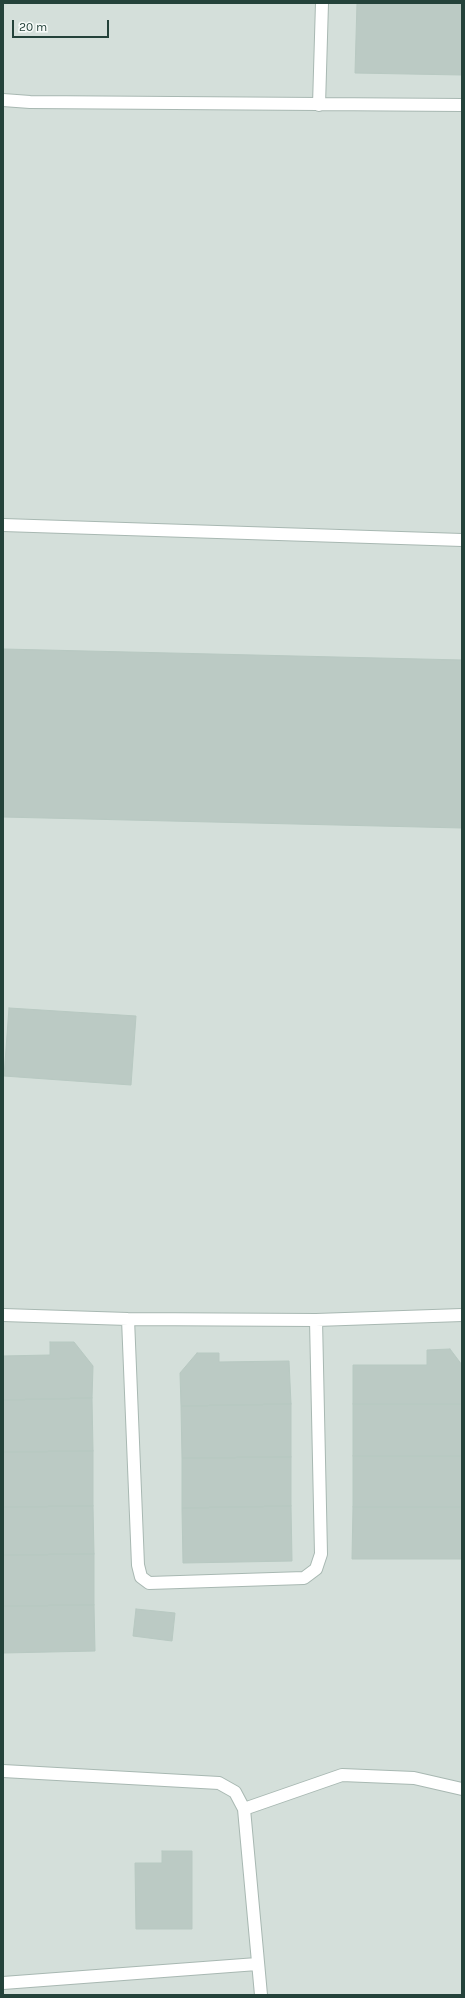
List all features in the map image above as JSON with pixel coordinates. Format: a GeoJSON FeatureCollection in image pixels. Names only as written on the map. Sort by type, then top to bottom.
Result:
{"type":"FeatureCollection","features":[{"type":"Feature","properties":{"kind":"lane"},"geometry":{"type":"LineString","coordinates":[[319,105],[322,3]]}},
{"type":"Feature","properties":{"kind":"lane"},"geometry":{"type":"LineString","coordinates":[[3,100],[30,102],[462,105]]}},
{"type":"Feature","properties":{"kind":"lane"},"geometry":{"type":"LineString","coordinates":[[3,525],[462,540]]}},
{"type":"Feature","properties":{"kind":"lane"},"geometry":{"type":"LineString","coordinates":[[3,1315],[128,1319],[316,1320],[462,1315]]}},
{"type":"Feature","properties":{"kind":"lane"},"geometry":{"type":"LineString","coordinates":[[128,1319],[138,1565],[141,1577],[149,1583],[304,1578],[316,1569],[320,1554],[316,1320]]}},
{"type":"Feature","properties":{"kind":"lane"},"geometry":{"type":"LineString","coordinates":[[3,1771],[219,1783],[235,1792],[244,1810],[261,1995]]}},
{"type":"Feature","properties":{"kind":"lane"},"geometry":{"type":"LineString","coordinates":[[244,1810],[342,1775],[414,1778],[462,1789]]}},
{"type":"Feature","properties":{"kind":"lane"},"geometry":{"type":"LineString","coordinates":[[3,1983],[257,1964]]}},
{"type":"Feature","properties":{"kind":"shaded area"},"geometry":{"type":"Polygon","coordinates":[[[3,3],[462,3],[462,1995],[3,1995],[3,3]]]}},
{"type":"Feature","properties":{"kind":"building"},"geometry":{"type":"Polygon","coordinates":[[[357,3],[462,3],[462,75],[355,73],[357,3]]]}},
{"type":"Feature","properties":{"kind":"building"},"geometry":{"type":"Polygon","coordinates":[[[3,649],[462,660],[462,828],[3,817],[3,649]]]}},
{"type":"Feature","properties":{"kind":"building"},"geometry":{"type":"Polygon","coordinates":[[[9,1008],[136,1016],[131,1085],[4,1076],[9,1008]]]}},
{"type":"Feature","properties":{"kind":"building"},"geometry":{"type":"Polygon","coordinates":[[[50,1342],[74,1342],[93,1366],[92,1398],[3,1400],[3,1356],[50,1355],[50,1342]]]}},
{"type":"Feature","properties":{"kind":"building"},"geometry":{"type":"Polygon","coordinates":[[[450,1349],[462,1365],[462,1404],[353,1404],[353,1365],[427,1365],[427,1350],[450,1349]]]}},
{"type":"Feature","properties":{"kind":"building"},"geometry":{"type":"Polygon","coordinates":[[[197,1353],[219,1353],[219,1362],[289,1361],[291,1404],[181,1406],[180,1373],[197,1353]]]}},
{"type":"Feature","properties":{"kind":"building"},"geometry":{"type":"Polygon","coordinates":[[[92,1398],[93,1451],[3,1452],[3,1400],[92,1398]]]}},
{"type":"Feature","properties":{"kind":"building"},"geometry":{"type":"Polygon","coordinates":[[[291,1404],[291,1457],[182,1458],[181,1406],[291,1404]]]}},
{"type":"Feature","properties":{"kind":"building"},"geometry":{"type":"Polygon","coordinates":[[[353,1404],[462,1404],[462,1456],[353,1456],[353,1404]]]}},
{"type":"Feature","properties":{"kind":"building"},"geometry":{"type":"Polygon","coordinates":[[[93,1451],[93,1506],[3,1507],[3,1452],[93,1451]]]}},
{"type":"Feature","properties":{"kind":"building"},"geometry":{"type":"Polygon","coordinates":[[[353,1456],[462,1456],[462,1507],[353,1507],[353,1456]]]}},
{"type":"Feature","properties":{"kind":"building"},"geometry":{"type":"Polygon","coordinates":[[[291,1457],[291,1506],[182,1508],[182,1458],[291,1457]]]}},
{"type":"Feature","properties":{"kind":"building"},"geometry":{"type":"Polygon","coordinates":[[[93,1506],[94,1554],[3,1555],[3,1507],[93,1506]]]}},
{"type":"Feature","properties":{"kind":"building"},"geometry":{"type":"Polygon","coordinates":[[[291,1506],[292,1561],[183,1563],[182,1508],[291,1506]]]}},
{"type":"Feature","properties":{"kind":"building"},"geometry":{"type":"Polygon","coordinates":[[[353,1507],[462,1507],[462,1559],[352,1559],[353,1507]]]}},
{"type":"Feature","properties":{"kind":"building"},"geometry":{"type":"Polygon","coordinates":[[[94,1554],[94,1605],[3,1606],[3,1555],[94,1554]]]}},
{"type":"Feature","properties":{"kind":"building"},"geometry":{"type":"Polygon","coordinates":[[[94,1605],[95,1651],[3,1653],[3,1606],[94,1605]]]}},
{"type":"Feature","properties":{"kind":"building"},"geometry":{"type":"Polygon","coordinates":[[[136,1609],[175,1613],[172,1641],[133,1636],[136,1609]]]}},
{"type":"Feature","properties":{"kind":"building"},"geometry":{"type":"Polygon","coordinates":[[[162,1851],[192,1851],[192,1929],[136,1929],[135,1863],[162,1863],[162,1851]]]}}]}
